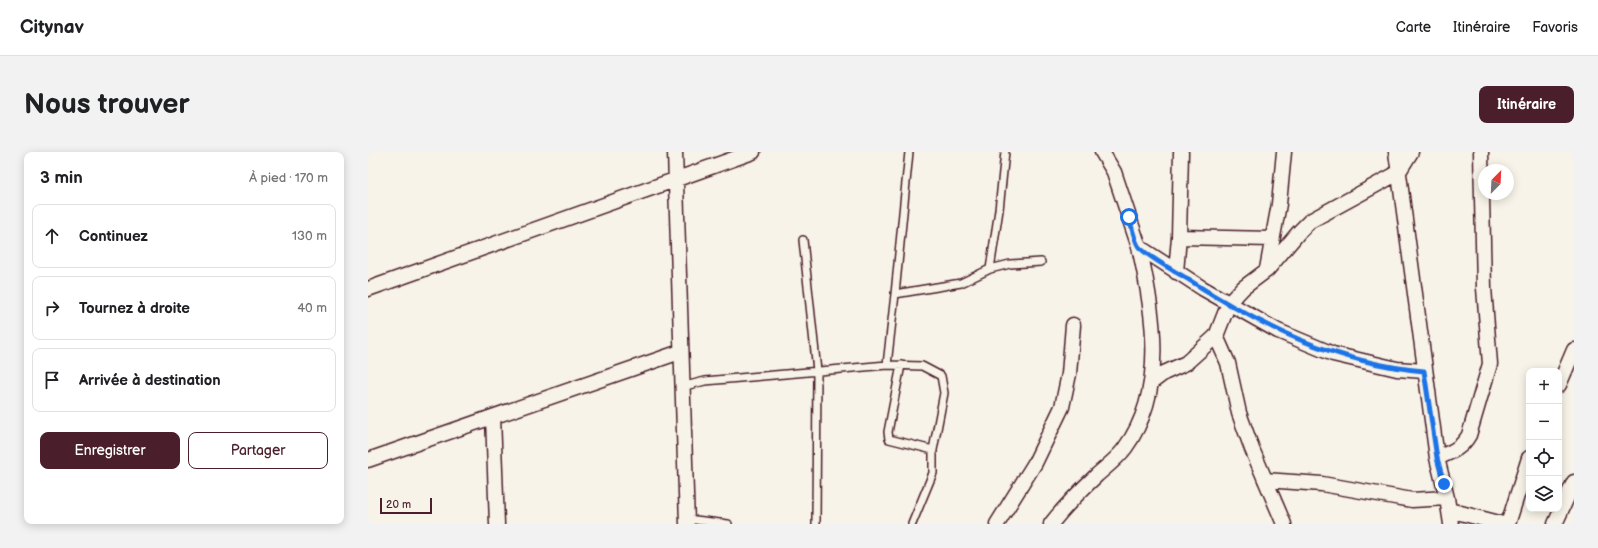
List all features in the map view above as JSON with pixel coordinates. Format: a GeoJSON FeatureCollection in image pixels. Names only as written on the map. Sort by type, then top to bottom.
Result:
{"type":"FeatureCollection","features":[{"type":"Feature","properties":{"kind":"street"},"geometry":{"type":"LineString","coordinates":[[674,152],[681,388],[687,522]]}},
{"type":"Feature","properties":{"kind":"street"},"geometry":{"type":"LineString","coordinates":[[368,289],[753,152]]}},
{"type":"Feature","properties":{"kind":"street"},"geometry":{"type":"LineString","coordinates":[[1051,524],[1070,500],[1125,449],[1139,426],[1152,382],[1154,343],[1147,284],[1139,248],[1114,172],[1102,152]]}},
{"type":"Feature","properties":{"kind":"street"},"geometry":{"type":"LineString","coordinates":[[1176,272],[1179,237],[1181,152]]}},
{"type":"Feature","properties":{"kind":"street"},"geometry":{"type":"LineString","coordinates":[[1266,270],[1279,204],[1284,152]]}},
{"type":"Feature","properties":{"kind":"street"},"geometry":{"type":"LineString","coordinates":[[1396,152],[1424,371],[1437,458],[1449,511]]}},
{"type":"Feature","properties":{"kind":"street"},"geometry":{"type":"LineString","coordinates":[[1152,382],[1164,373],[1186,363],[1216,336],[1229,303],[1243,288],[1266,270],[1310,221],[1398,173],[1411,152]]}},
{"type":"Feature","properties":{"kind":"street"},"geometry":{"type":"LineString","coordinates":[[1437,458],[1456,451],[1464,444],[1469,435],[1490,364],[1484,288],[1481,152]]}},
{"type":"Feature","properties":{"kind":"street"},"geometry":{"type":"LineString","coordinates":[[1179,237],[1272,240]]}},
{"type":"Feature","properties":{"kind":"street"},"geometry":{"type":"LineString","coordinates":[[1139,248],[1176,272],[1278,331],[1333,354],[1397,369],[1424,371]]}},
{"type":"Feature","properties":{"kind":"street"},"geometry":{"type":"LineString","coordinates":[[997,524],[1035,463],[1062,407],[1070,374],[1073,324]]}},
{"type":"Feature","properties":{"kind":"street"},"geometry":{"type":"LineString","coordinates":[[1216,336],[1228,362],[1239,413],[1284,524]]}},
{"type":"Feature","properties":{"kind":"street"},"geometry":{"type":"LineString","coordinates":[[1562,378],[1574,350]]}},
{"type":"Feature","properties":{"kind":"street"},"geometry":{"type":"LineString","coordinates":[[368,460],[680,352]]}},
{"type":"Feature","properties":{"kind":"street"},"geometry":{"type":"LineString","coordinates":[[493,417],[497,524]]}},
{"type":"Feature","properties":{"kind":"street"},"geometry":{"type":"LineString","coordinates":[[1508,524],[1526,467]]}},
{"type":"Feature","properties":{"kind":"street"},"geometry":{"type":"LineString","coordinates":[[1265,480],[1322,484],[1412,500],[1449,511],[1504,524]]}},
{"type":"Feature","properties":{"kind":"street"},"geometry":{"type":"LineString","coordinates":[[1555,524],[1574,482]]}},
{"type":"Feature","properties":{"kind":"lane"},"geometry":{"type":"LineString","coordinates":[[887,364],[909,152]]}},
{"type":"Feature","properties":{"kind":"lane"},"geometry":{"type":"LineString","coordinates":[[990,269],[999,210],[1005,152]]}},
{"type":"Feature","properties":{"kind":"lane"},"geometry":{"type":"LineString","coordinates":[[803,240],[817,371],[816,524]]}},
{"type":"Feature","properties":{"kind":"lane"},"geometry":{"type":"LineString","coordinates":[[895,294],[961,283],[990,269],[1010,264],[1042,262]]}},
{"type":"Feature","properties":{"kind":"lane"},"geometry":{"type":"LineString","coordinates":[[681,388],[705,381],[887,364],[922,366],[941,376],[944,393],[932,450],[933,473],[912,524]]}},
{"type":"Feature","properties":{"kind":"lane"},"geometry":{"type":"LineString","coordinates":[[901,365],[888,432],[889,439],[932,450]]}},
{"type":"Feature","properties":{"kind":"lane"},"geometry":{"type":"LineString","coordinates":[[687,522],[728,524]]}},
{"type":"Feature","properties":{"kind":"route"},"geometry":{"type":"LineString","coordinates":[[1129,217],[1139,248],[1202,288],[1278,331],[1333,354],[1397,369],[1424,371],[1437,458],[1444,484]]}}]}
